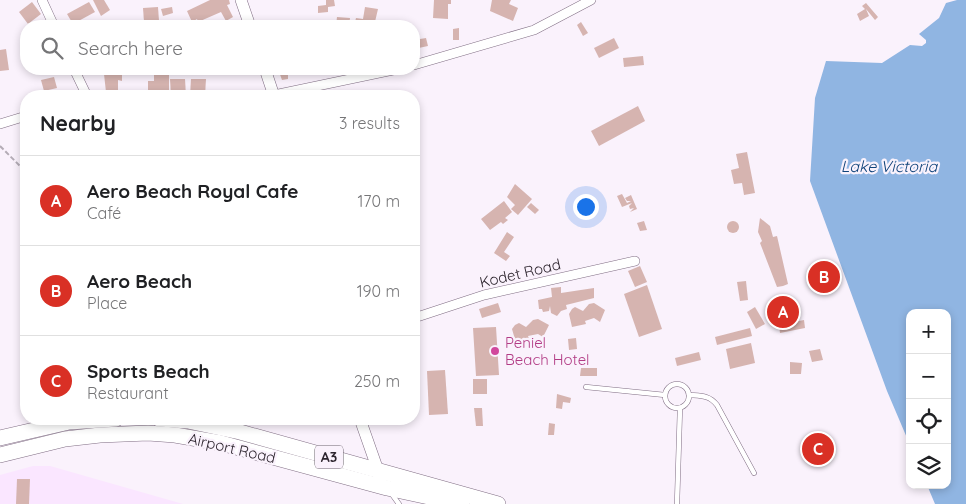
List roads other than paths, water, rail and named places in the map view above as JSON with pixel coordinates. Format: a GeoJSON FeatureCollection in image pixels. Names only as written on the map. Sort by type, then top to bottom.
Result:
{"type":"FeatureCollection","features":[{"type":"Feature","properties":{"kind":"highway"},"geometry":{"type":"LineString","coordinates":[[0,438],[57,425]]}},
{"type":"Feature","properties":{"kind":"highway","name":"Airport Road"},"geometry":{"type":"LineString","coordinates":[[207,425],[240,432],[498,504]]}},
{"type":"Feature","properties":{"kind":"highway","name":"Airport Road"},"geometry":{"type":"LineString","coordinates":[[0,454],[65,439],[148,433],[221,443],[387,488],[462,504]]}},
{"type":"Feature","properties":{"kind":"street"},"geometry":{"type":"LineString","coordinates":[[42,0],[51,20]]}},
{"type":"Feature","properties":{"kind":"street"},"geometry":{"type":"LineString","coordinates":[[240,0],[248,20]]}},
{"type":"Feature","properties":{"kind":"street"},"geometry":{"type":"LineString","coordinates":[[420,63],[534,30],[591,0]]}},
{"type":"Feature","properties":{"kind":"street"},"geometry":{"type":"LineString","coordinates":[[77,75],[83,90]]}},
{"type":"Feature","properties":{"kind":"street"},"geometry":{"type":"LineString","coordinates":[[267,75],[272,90]]}},
{"type":"Feature","properties":{"kind":"street"},"geometry":{"type":"LineString","coordinates":[[302,90],[370,75]]}},
{"type":"Feature","properties":{"kind":"street"},"geometry":{"type":"LineString","coordinates":[[0,124],[20,118]]}},
{"type":"Feature","properties":{"kind":"street","name":"Kodet Road"},"geometry":{"type":"LineString","coordinates":[[420,316],[484,295],[635,261]]}},
{"type":"Feature","properties":{"kind":"street"},"geometry":{"type":"LineString","coordinates":[[362,425],[378,471],[387,488]]}},
{"type":"Feature","properties":{"kind":"lane"},"geometry":{"type":"LineString","coordinates":[[665,396],[670,386],[678,384],[685,388],[688,395],[685,404],[680,408],[677,504]]}},
{"type":"Feature","properties":{"kind":"lane"},"geometry":{"type":"LineString","coordinates":[[586,387],[665,396]]}},
{"type":"Feature","properties":{"kind":"lane"},"geometry":{"type":"LineString","coordinates":[[688,395],[705,396],[712,399],[718,405],[754,473]]}},
{"type":"Feature","properties":{"kind":"lane"},"geometry":{"type":"LineString","coordinates":[[665,396],[671,406],[680,408]]}},
{"type":"Feature","properties":{"kind":"lane"},"geometry":{"type":"LineString","coordinates":[[387,488],[399,504]]}},
{"type":"Feature","properties":{"kind":"water","name":"Lake Victoria"},"geometry":{"type":"Polygon","coordinates":[[[966,0],[966,504],[935,504],[929,489],[951,489],[951,309],[906,309],[906,436],[887,391],[810,181],[815,98],[826,61],[882,63],[910,45],[922,46],[926,43],[926,40],[919,34],[939,18],[946,3],[966,0]]]}},
{"type":"Feature","properties":{"kind":"place","name":"Aero Beach"},"geometry":{"type":"Point","coordinates":[824,277]}},
{"type":"Feature","properties":{"kind":"place","name":"Aero Beach Royal Cafe"},"geometry":{"type":"Point","coordinates":[783,312]}},
{"type":"Feature","properties":{"kind":"place","name":"Peniel Beach Hotel"},"geometry":{"type":"Point","coordinates":[495,351]}},
{"type":"Feature","properties":{"kind":"place","name":"Sports Beach"},"geometry":{"type":"Point","coordinates":[818,449]}}]}
